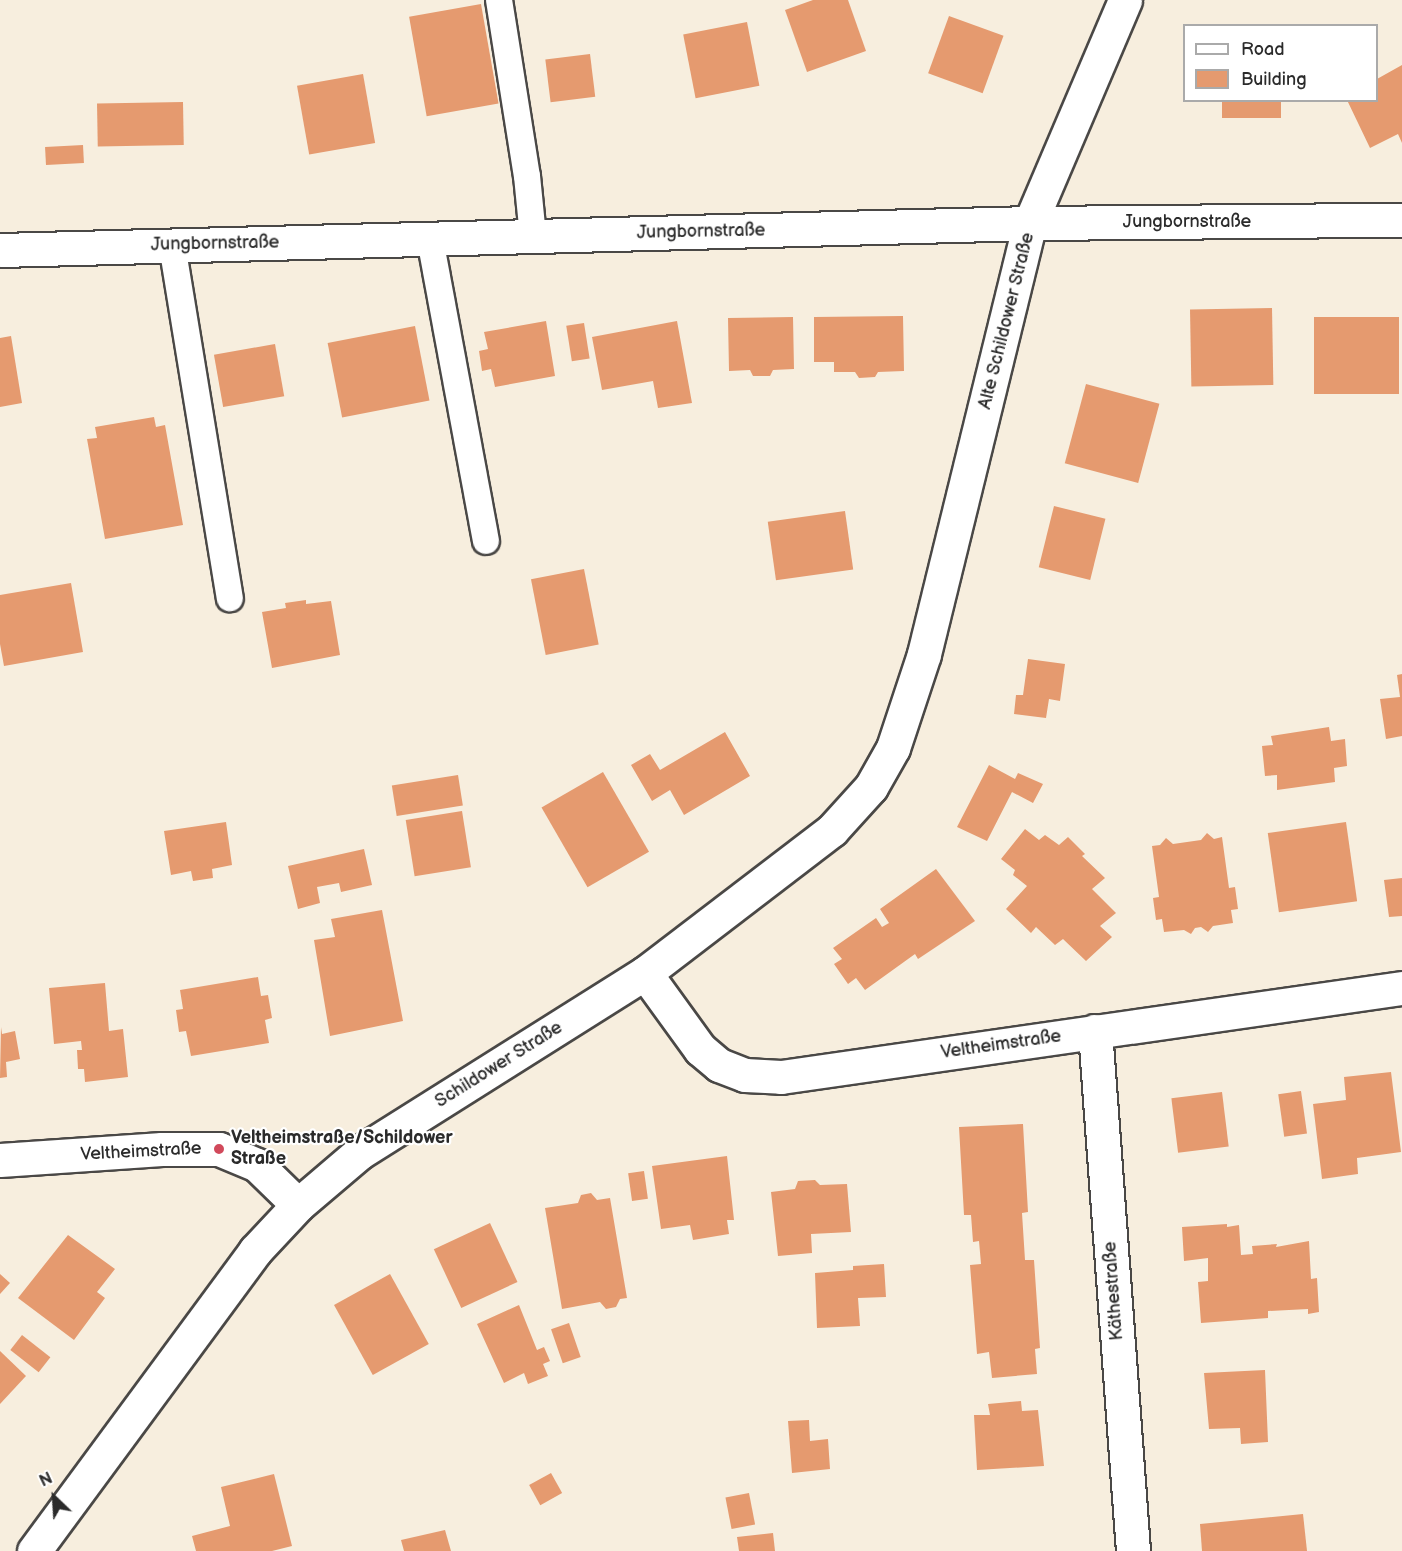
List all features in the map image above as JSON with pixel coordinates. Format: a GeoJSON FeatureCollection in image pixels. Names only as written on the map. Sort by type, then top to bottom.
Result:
{"type":"FeatureCollection","features":[{"type":"Feature","properties":{"kind":"street","name":"Alte Schildower Straße"},"geometry":{"type":"LineString","coordinates":[[924,654],[1030,223],[1125,0]]}},
{"type":"Feature","properties":{"kind":"street","name":"Jungbornstraße"},"geometry":{"type":"LineString","coordinates":[[0,250],[1030,223],[1402,220]]}},
{"type":"Feature","properties":{"kind":"street","name":"Schildower Straße"},"geometry":{"type":"LineString","coordinates":[[34,1551],[255,1251],[297,1205],[359,1153],[645,973],[832,830],[871,788],[893,748],[924,654]]}},
{"type":"Feature","properties":{"kind":"street","name":"Veltheimstraße"},"geometry":{"type":"LineString","coordinates":[[645,973],[700,1049],[719,1065],[745,1074],[781,1077],[1402,988]]}},
{"type":"Feature","properties":{"kind":"street","name":"Käthestraße"},"geometry":{"type":"LineString","coordinates":[[1095,1031],[1133,1551]]}},
{"type":"Feature","properties":{"kind":"street","name":"Veltheimstraße"},"geometry":{"type":"LineString","coordinates":[[0,1160],[162,1149],[219,1149],[257,1165],[297,1205]]}},
{"type":"Feature","properties":{"kind":"lane"},"geometry":{"type":"LineString","coordinates":[[499,0],[527,176],[533,236]]}},
{"type":"Feature","properties":{"kind":"lane"},"geometry":{"type":"LineString","coordinates":[[430,239],[486,541]]}},
{"type":"Feature","properties":{"kind":"lane"},"geometry":{"type":"LineString","coordinates":[[172,245],[230,598]]}},
{"type":"Feature","properties":{"kind":"building"},"geometry":{"type":"Polygon","coordinates":[[[813,0],[848,0],[866,51],[807,72],[785,10],[813,0]]]}},
{"type":"Feature","properties":{"kind":"building"},"geometry":{"type":"Polygon","coordinates":[[[481,4],[499,103],[427,116],[409,17],[481,4]]]}},
{"type":"Feature","properties":{"kind":"building"},"geometry":{"type":"Polygon","coordinates":[[[949,16],[1004,36],[983,93],[928,73],[949,16]]]}},
{"type":"Feature","properties":{"kind":"building"},"geometry":{"type":"Polygon","coordinates":[[[747,22],[759,86],[696,98],[683,34],[747,22]]]}},
{"type":"Feature","properties":{"kind":"building"},"geometry":{"type":"Polygon","coordinates":[[[590,54],[595,97],[551,102],[545,59],[590,54]]]}},
{"type":"Feature","properties":{"kind":"building"},"geometry":{"type":"Polygon","coordinates":[[[1402,65],[1402,143],[1398,134],[1370,148],[1348,102],[1378,102],[1378,78],[1402,65]]]}},
{"type":"Feature","properties":{"kind":"building"},"geometry":{"type":"Polygon","coordinates":[[[363,74],[375,143],[309,155],[297,86],[363,74]]]}},
{"type":"Feature","properties":{"kind":"building"},"geometry":{"type":"Polygon","coordinates":[[[183,102],[184,145],[98,146],[97,104],[183,102]]]}},
{"type":"Feature","properties":{"kind":"building"},"geometry":{"type":"Polygon","coordinates":[[[1222,102],[1281,102],[1281,118],[1222,118],[1222,102]]]}},
{"type":"Feature","properties":{"kind":"building"},"geometry":{"type":"Polygon","coordinates":[[[83,145],[84,163],[46,165],[45,147],[83,145]]]}},
{"type":"Feature","properties":{"kind":"building"},"geometry":{"type":"Polygon","coordinates":[[[1272,308],[1273,385],[1191,386],[1190,309],[1272,308]]]}},
{"type":"Feature","properties":{"kind":"building"},"geometry":{"type":"Polygon","coordinates":[[[903,316],[904,371],[878,372],[875,377],[859,378],[855,372],[834,372],[834,362],[814,362],[814,317],[903,316]]]}},
{"type":"Feature","properties":{"kind":"building"},"geometry":{"type":"Polygon","coordinates":[[[793,317],[794,369],[773,370],[770,376],[753,376],[750,370],[729,371],[728,318],[793,317]]]}},
{"type":"Feature","properties":{"kind":"building"},"geometry":{"type":"Polygon","coordinates":[[[1314,317],[1399,317],[1399,394],[1314,394],[1314,317]]]}},
{"type":"Feature","properties":{"kind":"building"},"geometry":{"type":"Polygon","coordinates":[[[546,321],[555,376],[495,387],[491,369],[482,371],[479,351],[488,349],[484,332],[546,321]]]}},
{"type":"Feature","properties":{"kind":"building"},"geometry":{"type":"Polygon","coordinates":[[[677,321],[692,403],[658,408],[653,381],[602,390],[592,337],[677,321]]]}},
{"type":"Feature","properties":{"kind":"building"},"geometry":{"type":"Polygon","coordinates":[[[584,323],[590,359],[572,361],[566,326],[584,323]]]}},
{"type":"Feature","properties":{"kind":"building"},"geometry":{"type":"Polygon","coordinates":[[[415,326],[430,401],[342,418],[328,343],[415,326]]]}},
{"type":"Feature","properties":{"kind":"building"},"geometry":{"type":"Polygon","coordinates":[[[11,336],[22,403],[0,407],[0,338],[11,336]]]}},
{"type":"Feature","properties":{"kind":"building"},"geometry":{"type":"Polygon","coordinates":[[[275,344],[284,396],[223,407],[214,355],[275,344]]]}},
{"type":"Feature","properties":{"kind":"building"},"geometry":{"type":"Polygon","coordinates":[[[1086,384],[1159,404],[1138,483],[1065,463],[1086,384]]]}},
{"type":"Feature","properties":{"kind":"building"},"geometry":{"type":"Polygon","coordinates":[[[154,417],[156,427],[165,425],[183,525],[105,539],[87,439],[97,438],[95,427],[154,417]]]}},
{"type":"Feature","properties":{"kind":"building"},"geometry":{"type":"Polygon","coordinates":[[[1054,506],[1105,519],[1090,580],[1039,567],[1054,506]]]}},
{"type":"Feature","properties":{"kind":"building"},"geometry":{"type":"Polygon","coordinates":[[[845,511],[853,569],[776,580],[768,522],[845,511]]]}},
{"type":"Feature","properties":{"kind":"building"},"geometry":{"type":"Polygon","coordinates":[[[584,569],[599,645],[546,655],[531,579],[584,569]]]}},
{"type":"Feature","properties":{"kind":"building"},"geometry":{"type":"Polygon","coordinates":[[[71,583],[83,652],[4,666],[0,644],[0,595],[71,583]]]}},
{"type":"Feature","properties":{"kind":"building"},"geometry":{"type":"Polygon","coordinates":[[[306,600],[306,604],[331,601],[340,655],[272,668],[262,612],[286,608],[285,603],[306,600]]]}},
{"type":"Feature","properties":{"kind":"building"},"geometry":{"type":"Polygon","coordinates":[[[1028,659],[1065,664],[1060,701],[1049,699],[1046,718],[1014,714],[1016,695],[1023,695],[1028,659]]]}},
{"type":"Feature","properties":{"kind":"building"},"geometry":{"type":"Polygon","coordinates":[[[1402,674],[1402,736],[1386,739],[1380,699],[1400,697],[1397,675],[1402,674]]]}},
{"type":"Feature","properties":{"kind":"building"},"geometry":{"type":"Polygon","coordinates":[[[1329,727],[1331,741],[1345,739],[1347,766],[1334,768],[1335,782],[1277,790],[1277,775],[1265,776],[1262,746],[1273,745],[1271,736],[1329,727]]]}},
{"type":"Feature","properties":{"kind":"building"},"geometry":{"type":"Polygon","coordinates":[[[725,732],[750,776],[684,815],[670,790],[652,801],[631,765],[650,754],[660,770],[725,732]]]}},
{"type":"Feature","properties":{"kind":"building"},"geometry":{"type":"Polygon","coordinates":[[[989,765],[1015,779],[1018,773],[1043,784],[1033,803],[1012,792],[987,841],[957,827],[989,765]]]}},
{"type":"Feature","properties":{"kind":"building"},"geometry":{"type":"Polygon","coordinates":[[[603,772],[649,852],[588,887],[542,808],[603,772]]]}},
{"type":"Feature","properties":{"kind":"building"},"geometry":{"type":"Polygon","coordinates":[[[458,775],[463,806],[397,816],[392,785],[458,775]]]}},
{"type":"Feature","properties":{"kind":"building"},"geometry":{"type":"Polygon","coordinates":[[[462,811],[471,867],[415,876],[406,820],[462,811]]]}},
{"type":"Feature","properties":{"kind":"building"},"geometry":{"type":"Polygon","coordinates":[[[226,822],[232,865],[212,869],[213,878],[193,881],[191,871],[171,875],[164,831],[226,822]]]}},
{"type":"Feature","properties":{"kind":"building"},"geometry":{"type":"Polygon","coordinates":[[[1346,822],[1357,901],[1279,912],[1268,833],[1346,822]]]}},
{"type":"Feature","properties":{"kind":"building"},"geometry":{"type":"Polygon","coordinates":[[[1025,829],[1039,840],[1045,835],[1059,845],[1068,837],[1085,854],[1082,856],[1105,878],[1092,889],[1116,913],[1100,926],[1112,937],[1086,961],[1063,939],[1055,945],[1036,927],[1031,933],[1006,909],[1027,886],[1013,875],[1015,870],[1001,859],[1025,829]]]}},
{"type":"Feature","properties":{"kind":"building"},"geometry":{"type":"Polygon","coordinates":[[[1207,833],[1214,839],[1222,837],[1229,888],[1235,887],[1238,909],[1231,910],[1233,923],[1213,926],[1208,932],[1201,927],[1195,928],[1191,934],[1184,930],[1164,932],[1162,919],[1156,920],[1153,898],[1159,897],[1152,846],[1160,845],[1166,838],[1173,844],[1201,840],[1207,833]]]}},
{"type":"Feature","properties":{"kind":"building"},"geometry":{"type":"Polygon","coordinates":[[[364,849],[372,885],[341,892],[339,883],[317,887],[320,903],[298,909],[288,866],[364,849]]]}},
{"type":"Feature","properties":{"kind":"building"},"geometry":{"type":"Polygon","coordinates":[[[936,869],[975,921],[918,959],[915,954],[865,990],[856,978],[848,984],[834,964],[842,959],[833,948],[876,918],[882,927],[889,923],[880,909],[936,869]]]}},
{"type":"Feature","properties":{"kind":"building"},"geometry":{"type":"Polygon","coordinates":[[[1402,878],[1402,916],[1389,917],[1384,880],[1402,878]]]}},
{"type":"Feature","properties":{"kind":"building"},"geometry":{"type":"Polygon","coordinates":[[[382,910],[403,1021],[330,1036],[314,940],[335,937],[331,919],[382,910]]]}},
{"type":"Feature","properties":{"kind":"building"},"geometry":{"type":"Polygon","coordinates":[[[258,977],[261,996],[268,995],[272,1018],[265,1020],[269,1043],[191,1056],[186,1031],[179,1032],[176,1010],[183,1009],[180,990],[258,977]]]}},
{"type":"Feature","properties":{"kind":"building"},"geometry":{"type":"Polygon","coordinates":[[[105,983],[109,1031],[123,1029],[128,1077],[85,1082],[84,1069],[78,1069],[77,1050],[82,1050],[81,1041],[54,1044],[49,988],[105,983]]]}},
{"type":"Feature","properties":{"kind":"building"},"geometry":{"type":"Polygon","coordinates":[[[1,1027],[2,1034],[15,1031],[20,1059],[6,1062],[7,1077],[0,1078],[1,1027]]]}},
{"type":"Feature","properties":{"kind":"building"},"geometry":{"type":"Polygon","coordinates":[[[1391,1072],[1401,1152],[1357,1158],[1358,1174],[1322,1179],[1313,1104],[1346,1100],[1344,1077],[1391,1072]]]}},
{"type":"Feature","properties":{"kind":"building"},"geometry":{"type":"Polygon","coordinates":[[[1301,1091],[1307,1134],[1284,1137],[1278,1094],[1301,1091]]]}},
{"type":"Feature","properties":{"kind":"building"},"geometry":{"type":"Polygon","coordinates":[[[1222,1092],[1229,1147],[1178,1153],[1171,1098],[1222,1092]]]}},
{"type":"Feature","properties":{"kind":"building"},"geometry":{"type":"Polygon","coordinates":[[[1023,1124],[1028,1212],[1022,1213],[1025,1260],[1034,1260],[1040,1348],[1035,1349],[1037,1374],[992,1378],[989,1352],[977,1354],[970,1265],[981,1264],[979,1241],[973,1242],[971,1215],[964,1215],[959,1127],[1023,1124]]]}},
{"type":"Feature","properties":{"kind":"building"},"geometry":{"type":"Polygon","coordinates":[[[727,1156],[734,1220],[727,1220],[729,1234],[693,1240],[690,1225],[661,1229],[652,1166],[727,1156]]]}},
{"type":"Feature","properties":{"kind":"building"},"geometry":{"type":"Polygon","coordinates":[[[644,1171],[648,1199],[632,1201],[628,1173],[644,1171]]]}},
{"type":"Feature","properties":{"kind":"building"},"geometry":{"type":"Polygon","coordinates":[[[815,1180],[820,1185],[847,1184],[851,1232],[811,1234],[812,1253],[778,1256],[771,1192],[795,1189],[798,1181],[815,1180]]]}},
{"type":"Feature","properties":{"kind":"building"},"geometry":{"type":"Polygon","coordinates":[[[591,1193],[597,1200],[610,1198],[627,1298],[620,1299],[616,1307],[606,1309],[600,1302],[562,1309],[545,1208],[578,1203],[581,1195],[591,1193]]]}},
{"type":"Feature","properties":{"kind":"building"},"geometry":{"type":"Polygon","coordinates":[[[490,1223],[517,1282],[461,1308],[434,1249],[490,1223]]]}},
{"type":"Feature","properties":{"kind":"building"},"geometry":{"type":"Polygon","coordinates":[[[1227,1224],[1227,1227],[1239,1225],[1241,1255],[1253,1254],[1252,1246],[1277,1244],[1276,1247],[1309,1241],[1311,1279],[1317,1278],[1319,1312],[1308,1314],[1308,1309],[1268,1311],[1268,1318],[1201,1323],[1198,1282],[1208,1281],[1208,1258],[1184,1261],[1182,1227],[1227,1224]]]}},
{"type":"Feature","properties":{"kind":"building"},"geometry":{"type":"Polygon","coordinates":[[[68,1235],[115,1269],[97,1292],[105,1298],[74,1340],[18,1298],[68,1235]]]}},
{"type":"Feature","properties":{"kind":"building"},"geometry":{"type":"Polygon","coordinates":[[[884,1264],[886,1297],[858,1298],[860,1326],[817,1328],[815,1273],[853,1270],[853,1266],[884,1264]]]}},
{"type":"Feature","properties":{"kind":"building"},"geometry":{"type":"Polygon","coordinates":[[[0,1274],[10,1283],[0,1294],[0,1274]]]}},
{"type":"Feature","properties":{"kind":"building"},"geometry":{"type":"Polygon","coordinates":[[[390,1274],[429,1344],[373,1375],[334,1305],[390,1274]]]}},
{"type":"Feature","properties":{"kind":"building"},"geometry":{"type":"Polygon","coordinates":[[[519,1305],[537,1350],[544,1347],[550,1361],[543,1364],[548,1376],[528,1384],[524,1373],[504,1383],[477,1324],[519,1305]]]}},
{"type":"Feature","properties":{"kind":"building"},"geometry":{"type":"Polygon","coordinates":[[[569,1323],[581,1357],[563,1363],[551,1329],[569,1323]]]}},
{"type":"Feature","properties":{"kind":"building"},"geometry":{"type":"Polygon","coordinates":[[[22,1335],[50,1357],[39,1372],[10,1350],[22,1335]]]}},
{"type":"Feature","properties":{"kind":"building"},"geometry":{"type":"Polygon","coordinates":[[[0,1351],[26,1376],[0,1404],[0,1351]]]}},
{"type":"Feature","properties":{"kind":"building"},"geometry":{"type":"Polygon","coordinates":[[[1265,1370],[1268,1442],[1241,1444],[1240,1428],[1209,1429],[1204,1373],[1265,1370]]]}},
{"type":"Feature","properties":{"kind":"building"},"geometry":{"type":"Polygon","coordinates":[[[1021,1401],[1022,1411],[1038,1410],[1044,1466],[977,1470],[974,1415],[990,1415],[988,1404],[1021,1401]]]}},
{"type":"Feature","properties":{"kind":"building"},"geometry":{"type":"Polygon","coordinates":[[[809,1420],[810,1441],[828,1439],[830,1469],[792,1473],[788,1421],[809,1420]]]}},
{"type":"Feature","properties":{"kind":"building"},"geometry":{"type":"Polygon","coordinates":[[[551,1473],[562,1493],[540,1505],[529,1485],[551,1473]]]}},
{"type":"Feature","properties":{"kind":"building"},"geometry":{"type":"Polygon","coordinates":[[[274,1474],[292,1546],[272,1551],[196,1551],[192,1536],[230,1526],[221,1487],[274,1474]]]}},
{"type":"Feature","properties":{"kind":"building"},"geometry":{"type":"Polygon","coordinates":[[[749,1493],[755,1524],[732,1529],[725,1498],[749,1493]]]}},
{"type":"Feature","properties":{"kind":"building"},"geometry":{"type":"Polygon","coordinates":[[[1303,1514],[1307,1551],[1202,1551],[1200,1524],[1303,1514]]]}},
{"type":"Feature","properties":{"kind":"building"},"geometry":{"type":"Polygon","coordinates":[[[445,1530],[451,1551],[404,1551],[401,1540],[445,1530]]]}},
{"type":"Feature","properties":{"kind":"building"},"geometry":{"type":"Polygon","coordinates":[[[773,1533],[775,1551],[739,1551],[737,1537],[773,1533]]]}},
{"type":"Feature","properties":{"kind":"place","name":"Veltheimstraße/Schildower Straße"},"geometry":{"type":"Point","coordinates":[219,1149]}}]}
